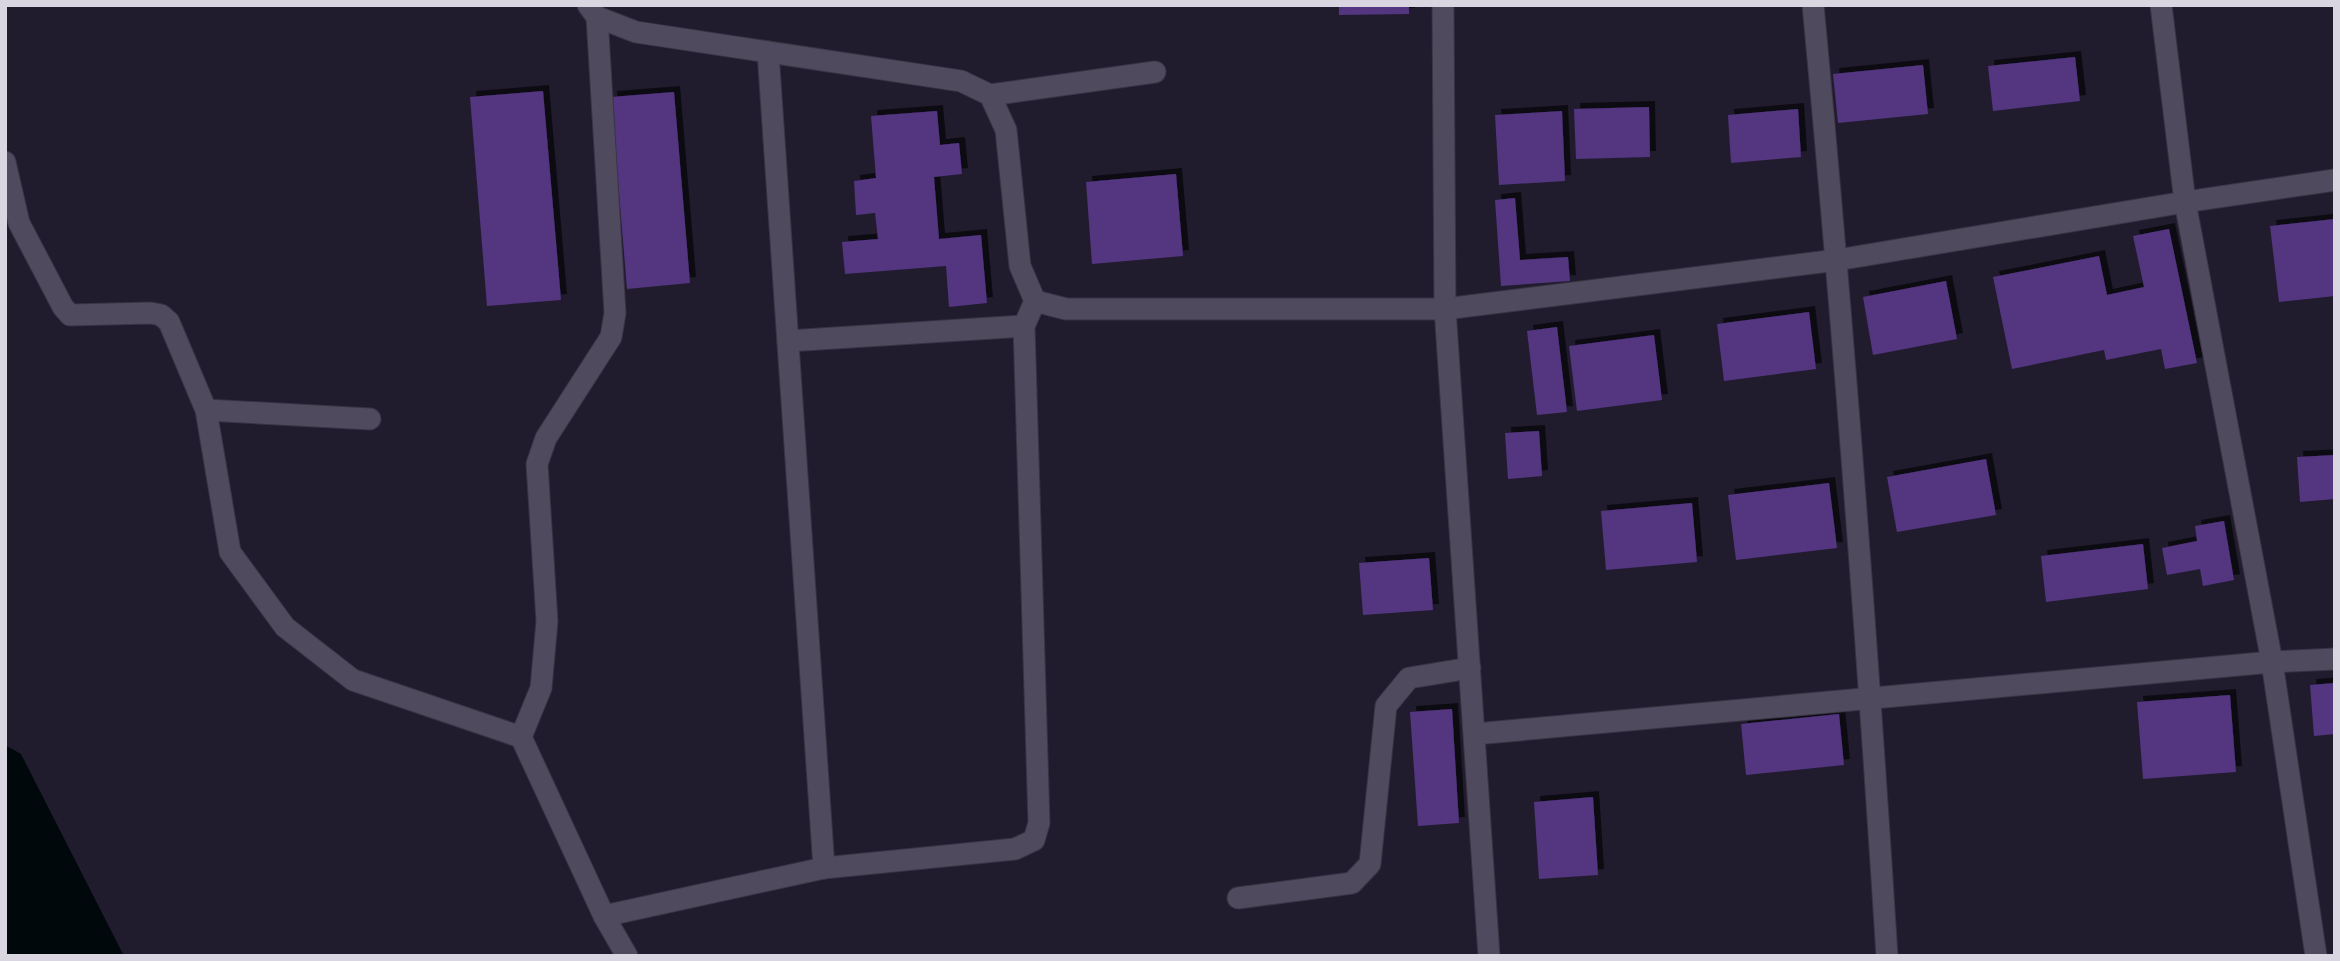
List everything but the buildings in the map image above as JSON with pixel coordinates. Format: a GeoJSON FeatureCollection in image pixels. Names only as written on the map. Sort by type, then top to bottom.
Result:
{"type":"FeatureCollection","features":[{"type":"Feature","properties":{"kind":"street"},"geometry":{"type":"LineString","coordinates":[[1443,5],[1445,309],[1489,956]]}},
{"type":"Feature","properties":{"kind":"street"},"geometry":{"type":"LineString","coordinates":[[1813,5],[1837,260],[1887,956]]}},
{"type":"Feature","properties":{"kind":"street"},"geometry":{"type":"LineString","coordinates":[[2161,5],[2185,202],[2272,662],[2316,956]]}},
{"type":"Feature","properties":{"kind":"street"},"geometry":{"type":"LineString","coordinates":[[521,737],[541,688],[547,621],[537,464],[546,438],[611,337],[615,313],[592,11],[636,32],[961,81],[990,95],[1156,72]]}},
{"type":"Feature","properties":{"kind":"street"},"geometry":{"type":"LineString","coordinates":[[768,52],[824,868]]}},
{"type":"Feature","properties":{"kind":"street"},"geometry":{"type":"LineString","coordinates":[[604,916],[824,868],[1016,849],[1034,840],[1039,822],[1024,326],[1035,301],[1020,265],[1006,130],[990,95]]}},
{"type":"Feature","properties":{"kind":"street"},"geometry":{"type":"LineString","coordinates":[[5,162],[19,223],[63,307],[70,315],[151,313],[161,315],[169,322],[206,410],[230,552],[285,626],[353,680],[521,737],[604,916],[627,956]]}},
{"type":"Feature","properties":{"kind":"street"},"geometry":{"type":"LineString","coordinates":[[1035,301],[1066,309],[1445,309],[1837,260],[2335,180]]}},
{"type":"Feature","properties":{"kind":"street"},"geometry":{"type":"LineString","coordinates":[[788,341],[1024,326]]}},
{"type":"Feature","properties":{"kind":"street"},"geometry":{"type":"LineString","coordinates":[[206,410],[370,419]]}},
{"type":"Feature","properties":{"kind":"street"},"geometry":{"type":"LineString","coordinates":[[1475,734],[1870,697],[2272,662],[2335,659]]}},
{"type":"Feature","properties":{"kind":"street"},"geometry":{"type":"LineString","coordinates":[[1238,898],[1352,883],[1370,864],[1386,706],[1409,678],[1470,668]]}},
{"type":"Feature","properties":{"kind":"shaded area"},"geometry":{"type":"Polygon","coordinates":[[[5,745],[21,754],[124,956],[5,956],[5,745]]]}}]}
